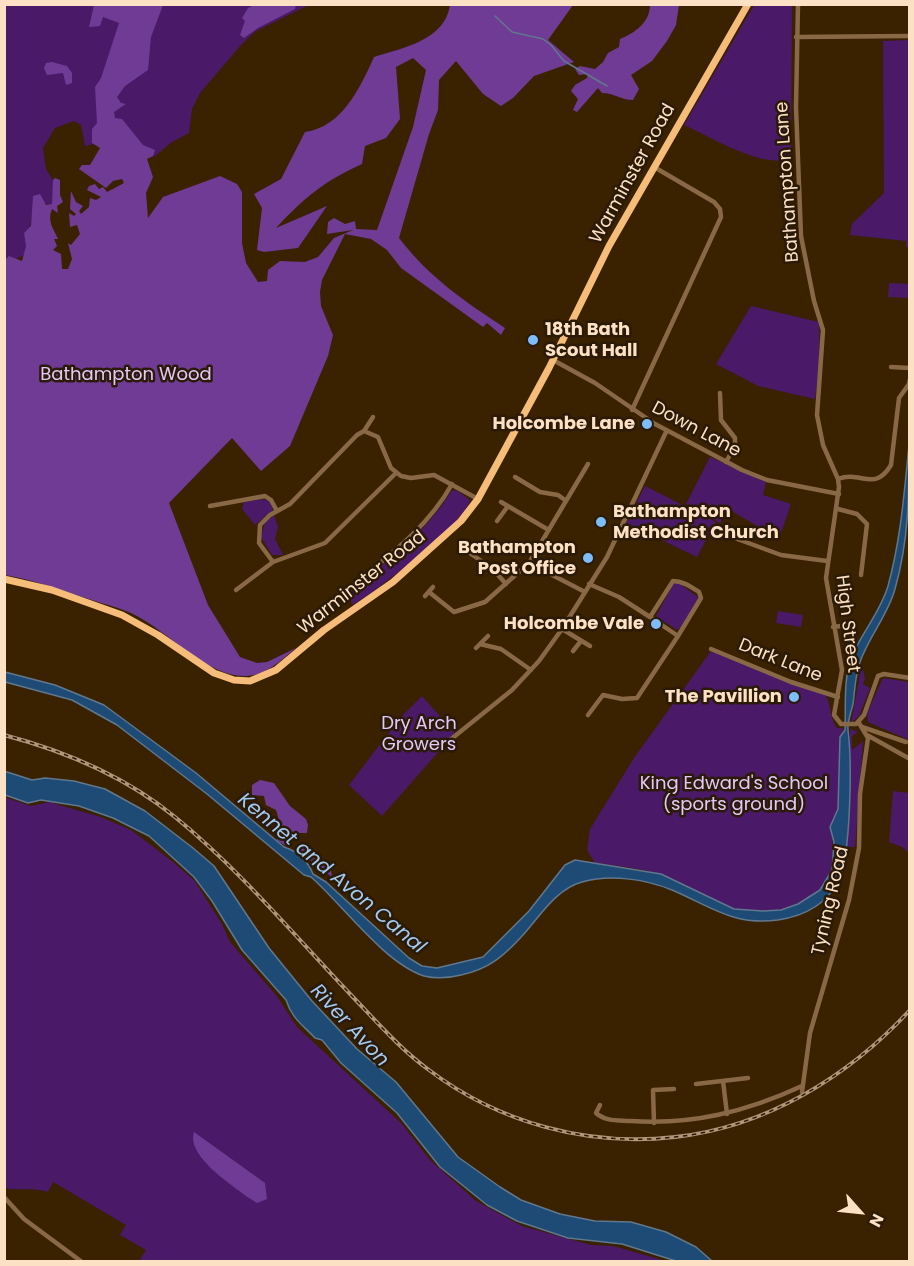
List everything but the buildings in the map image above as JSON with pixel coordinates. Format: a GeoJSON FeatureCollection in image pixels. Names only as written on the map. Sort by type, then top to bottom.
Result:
{"type":"FeatureCollection","features":[{"type":"Feature","properties":{"kind":"highway","name":"Warminster Road"},"geometry":{"type":"LineString","coordinates":[[4,579],[44,588],[122,615],[214,673],[234,680],[250,681],[276,670],[324,630],[393,582],[461,521],[477,499],[553,360],[609,246],[748,4]]}},
{"type":"Feature","properties":{"kind":"street","name":"Bathampton Lane"},"geometry":{"type":"LineString","coordinates":[[798,4],[797,162],[801,236],[814,301],[823,330],[817,416],[823,445],[838,478],[839,494]]}},
{"type":"Feature","properties":{"kind":"street"},"geometry":{"type":"LineString","coordinates":[[796,38],[909,36]]}},
{"type":"Feature","properties":{"kind":"street"},"geometry":{"type":"LineString","coordinates":[[632,410],[721,217],[720,209],[714,202],[654,167]]}},
{"type":"Feature","properties":{"kind":"street","name":"Down Lane"},"geometry":{"type":"LineString","coordinates":[[553,360],[595,383],[632,410],[726,462],[767,480],[839,494]]}},
{"type":"Feature","properties":{"kind":"street"},"geometry":{"type":"LineString","coordinates":[[891,367],[909,368]]}},
{"type":"Feature","properties":{"kind":"street"},"geometry":{"type":"LineString","coordinates":[[838,478],[854,477],[868,481],[877,480],[886,474],[891,465],[899,398],[909,384],[909,379]]}},
{"type":"Feature","properties":{"kind":"street"},"geometry":{"type":"LineString","coordinates":[[720,393],[721,420],[735,438],[735,446],[726,462]]}},
{"type":"Feature","properties":{"kind":"street"},"geometry":{"type":"LineString","coordinates":[[273,562],[258,538],[260,525],[290,504],[357,435],[364,431],[373,417]]}},
{"type":"Feature","properties":{"kind":"street"},"geometry":{"type":"LineString","coordinates":[[450,740],[506,695],[531,670],[562,629],[610,551],[667,430]]}},
{"type":"Feature","properties":{"kind":"street"},"geometry":{"type":"LineString","coordinates":[[364,431],[378,437],[391,468],[396,473],[406,478],[434,476],[477,499]]}},
{"type":"Feature","properties":{"kind":"street"},"geometry":{"type":"LineString","coordinates":[[434,587],[427,594],[454,612],[479,606],[529,563],[547,529],[588,464]]}},
{"type":"Feature","properties":{"kind":"street"},"geometry":{"type":"LineString","coordinates":[[578,467],[584,471]]}},
{"type":"Feature","properties":{"kind":"street"},"geometry":{"type":"LineString","coordinates":[[236,590],[273,562],[325,543],[396,473]]}},
{"type":"Feature","properties":{"kind":"street"},"geometry":{"type":"LineString","coordinates":[[515,477],[565,500]]}},
{"type":"Feature","properties":{"kind":"street"},"geometry":{"type":"LineString","coordinates":[[353,585],[407,541],[430,518],[452,484]]}},
{"type":"Feature","properties":{"kind":"street","name":"High Street"},"geometry":{"type":"LineString","coordinates":[[839,494],[826,578],[842,670],[835,708],[837,720],[844,725],[858,725]]}},
{"type":"Feature","properties":{"kind":"street"},"geometry":{"type":"LineString","coordinates":[[210,506],[265,496],[271,500],[278,511]]}},
{"type":"Feature","properties":{"kind":"street"},"geometry":{"type":"LineString","coordinates":[[501,502],[547,529]]}},
{"type":"Feature","properties":{"kind":"street"},"geometry":{"type":"LineString","coordinates":[[497,521],[508,506]]}},
{"type":"Feature","properties":{"kind":"street"},"geometry":{"type":"LineString","coordinates":[[838,509],[857,514],[867,524],[861,575]]}},
{"type":"Feature","properties":{"kind":"street"},"geometry":{"type":"LineString","coordinates":[[721,533],[781,555],[827,561]]}},
{"type":"Feature","properties":{"kind":"street"},"geometry":{"type":"LineString","coordinates":[[477,558],[482,551]]}},
{"type":"Feature","properties":{"kind":"street"},"geometry":{"type":"LineString","coordinates":[[471,554],[492,568],[506,584]]}},
{"type":"Feature","properties":{"kind":"street"},"geometry":{"type":"LineString","coordinates":[[529,563],[585,592]]}},
{"type":"Feature","properties":{"kind":"street"},"geometry":{"type":"LineString","coordinates":[[588,715],[603,694],[621,699],[637,698],[700,604],[699,592],[680,581],[673,581],[650,617]]}},
{"type":"Feature","properties":{"kind":"street"},"geometry":{"type":"LineString","coordinates":[[589,584],[619,597],[678,636]]}},
{"type":"Feature","properties":{"kind":"street"},"geometry":{"type":"LineString","coordinates":[[833,627],[850,625]]}},
{"type":"Feature","properties":{"kind":"street"},"geometry":{"type":"LineString","coordinates":[[562,629],[590,646]]}},
{"type":"Feature","properties":{"kind":"street"},"geometry":{"type":"LineString","coordinates":[[488,636],[478,646],[501,649],[531,670]]}},
{"type":"Feature","properties":{"kind":"street"},"geometry":{"type":"LineString","coordinates":[[573,651],[581,641]]}},
{"type":"Feature","properties":{"kind":"street","name":"Dark Lane"},"geometry":{"type":"LineString","coordinates":[[711,649],[791,682],[838,698]]}},
{"type":"Feature","properties":{"kind":"street"},"geometry":{"type":"LineString","coordinates":[[858,725],[878,676],[884,674],[909,678]]}},
{"type":"Feature","properties":{"kind":"street"},"geometry":{"type":"LineString","coordinates":[[858,725],[867,735],[909,759]]}},
{"type":"Feature","properties":{"kind":"street"},"geometry":{"type":"LineString","coordinates":[[858,725],[906,742]]}},
{"type":"Feature","properties":{"kind":"street","name":"Tyning Road"},"geometry":{"type":"LineString","coordinates":[[600,1105],[596,1113],[607,1119],[654,1123],[699,1120],[727,1114],[802,1089],[810,1033],[849,900],[857,861],[860,794],[867,735]]}},
{"type":"Feature","properties":{"kind":"street"},"geometry":{"type":"LineString","coordinates":[[696,1084],[748,1078]]}},
{"type":"Feature","properties":{"kind":"street"},"geometry":{"type":"LineString","coordinates":[[723,1081],[727,1114]]}},
{"type":"Feature","properties":{"kind":"street"},"geometry":{"type":"LineString","coordinates":[[654,1123],[653,1090],[674,1089]]}},
{"type":"Feature","properties":{"kind":"street"},"geometry":{"type":"LineString","coordinates":[[4,1197],[24,1219],[82,1262]]}},
{"type":"Feature","properties":{"kind":"green space"},"geometry":{"type":"Polygon","coordinates":[[[4,5],[309,5],[256,31],[241,45],[200,93],[192,109],[189,133],[172,142],[155,156],[147,158],[104,142],[85,146],[81,125],[74,121],[55,128],[43,148],[46,169],[55,184],[52,205],[34,202],[26,254],[5,261],[4,5]]]}},
{"type":"Feature","properties":{"kind":"green space","name":"Bathampton Wood"},"geometry":{"type":"Polygon","coordinates":[[[94,5],[163,5],[151,37],[148,70],[125,86],[117,97],[121,103],[126,104],[114,112],[115,118],[122,119],[143,145],[155,150],[153,156],[147,159],[153,177],[146,193],[148,218],[163,197],[220,176],[237,184],[242,192],[242,243],[246,263],[258,282],[267,281],[268,270],[280,261],[305,262],[318,257],[334,238],[353,230],[327,234],[328,222],[334,218],[345,224],[355,221],[356,229],[377,230],[413,127],[426,70],[413,58],[396,67],[400,119],[386,138],[365,146],[362,164],[315,191],[276,228],[327,206],[298,248],[264,252],[257,250],[262,208],[254,194],[281,179],[305,132],[329,123],[348,104],[363,81],[374,57],[421,41],[440,27],[450,5],[573,5],[548,40],[574,62],[534,76],[513,98],[501,106],[483,94],[456,61],[439,80],[438,110],[399,238],[436,277],[461,298],[505,328],[501,335],[487,323],[483,327],[401,268],[387,250],[371,239],[345,234],[322,280],[320,292],[321,306],[333,335],[328,356],[290,446],[261,471],[232,438],[169,503],[208,605],[240,657],[257,663],[267,662],[296,648],[273,666],[253,675],[231,674],[202,662],[148,623],[125,610],[5,575],[6,259],[9,256],[22,261],[26,246],[24,233],[31,226],[33,196],[40,194],[46,205],[52,204],[55,178],[60,180],[60,195],[63,202],[57,206],[58,213],[52,209],[50,217],[58,239],[54,239],[57,246],[53,250],[61,254],[62,269],[68,269],[72,259],[68,243],[71,245],[80,234],[77,225],[70,227],[69,213],[74,216],[76,214],[70,209],[71,191],[76,202],[83,206],[79,211],[81,214],[89,207],[90,198],[96,200],[101,197],[87,190],[89,186],[95,184],[99,189],[103,187],[107,192],[124,183],[122,179],[113,181],[106,188],[79,169],[82,165],[90,165],[100,148],[92,143],[92,129],[97,123],[95,87],[101,78],[119,23],[103,17],[100,26],[89,27],[94,5]]]}},
{"type":"Feature","properties":{"kind":"green space"},"geometry":{"type":"Polygon","coordinates":[[[254,5],[296,5],[295,9],[244,38],[240,35],[245,21],[242,18],[248,8],[254,5]]]}},
{"type":"Feature","properties":{"kind":"green space"},"geometry":{"type":"Polygon","coordinates":[[[650,5],[679,5],[676,25],[652,61],[631,75],[639,89],[633,100],[602,93],[598,88],[577,112],[573,110],[578,99],[571,91],[575,85],[587,78],[588,74],[579,75],[575,69],[580,66],[595,69],[608,53],[619,47],[620,39],[641,26],[647,17],[650,5]]]}},
{"type":"Feature","properties":{"kind":"green space"},"geometry":{"type":"Polygon","coordinates":[[[754,5],[792,5],[791,160],[778,161],[750,155],[684,125],[754,5]]]}},
{"type":"Feature","properties":{"kind":"green space"},"geometry":{"type":"Polygon","coordinates":[[[910,40],[909,247],[906,247],[906,241],[850,235],[852,224],[884,193],[883,41],[910,40]]]}},
{"type":"Feature","properties":{"kind":"green space"},"geometry":{"type":"Polygon","coordinates":[[[52,62],[67,66],[72,73],[72,83],[66,85],[63,73],[47,75],[44,68],[46,63],[52,62]]]}},
{"type":"Feature","properties":{"kind":"green space"},"geometry":{"type":"Polygon","coordinates":[[[889,283],[909,284],[909,298],[888,297],[889,283]]]}},
{"type":"Feature","properties":{"kind":"green space"},"geometry":{"type":"Polygon","coordinates":[[[751,306],[819,322],[820,361],[815,399],[758,386],[716,364],[751,306]]]}},
{"type":"Feature","properties":{"kind":"green space"},"geometry":{"type":"Polygon","coordinates":[[[710,457],[766,482],[763,495],[791,504],[779,539],[730,510],[720,523],[711,518],[710,510],[701,512],[686,504],[710,457]]]}},
{"type":"Feature","properties":{"kind":"green space"},"geometry":{"type":"Polygon","coordinates":[[[645,486],[716,522],[697,557],[626,523],[645,486]]]}},
{"type":"Feature","properties":{"kind":"green space"},"geometry":{"type":"Polygon","coordinates":[[[456,490],[470,500],[453,525],[399,572],[353,605],[347,593],[417,534],[451,491],[456,490]]]}},
{"type":"Feature","properties":{"kind":"green space"},"geometry":{"type":"Polygon","coordinates":[[[261,499],[270,501],[273,510],[255,525],[242,509],[244,502],[261,499]]]}},
{"type":"Feature","properties":{"kind":"green space"},"geometry":{"type":"Polygon","coordinates":[[[274,515],[278,527],[275,539],[283,555],[272,555],[261,537],[265,522],[274,515]]]}},
{"type":"Feature","properties":{"kind":"green space"},"geometry":{"type":"Polygon","coordinates":[[[674,583],[679,583],[699,598],[682,626],[677,630],[656,616],[674,583]]]}},
{"type":"Feature","properties":{"kind":"green space"},"geometry":{"type":"Polygon","coordinates":[[[778,611],[803,615],[801,627],[776,623],[778,611]]]}},
{"type":"Feature","properties":{"kind":"green space","name":"King Edward's School (sports ground)"},"geometry":{"type":"Polygon","coordinates":[[[711,651],[825,694],[834,724],[837,728],[843,728],[838,809],[833,827],[832,864],[825,883],[816,893],[793,907],[764,912],[736,909],[716,902],[662,875],[595,863],[587,850],[590,829],[634,758],[711,651]]]}},
{"type":"Feature","properties":{"kind":"green space"},"geometry":{"type":"Polygon","coordinates":[[[862,663],[865,679],[863,684],[870,688],[859,716],[851,723],[862,663]]]}},
{"type":"Feature","properties":{"kind":"green space"},"geometry":{"type":"Polygon","coordinates":[[[883,678],[909,682],[909,740],[868,722],[867,713],[883,678]]]}},
{"type":"Feature","properties":{"kind":"green space","name":"Dry Arch Growers"},"geometry":{"type":"Polygon","coordinates":[[[422,696],[455,733],[382,816],[349,785],[400,718],[422,696]]]}},
{"type":"Feature","properties":{"kind":"green space"},"geometry":{"type":"Polygon","coordinates":[[[850,729],[858,732],[852,736],[852,750],[863,741],[855,847],[847,847],[850,729]]]}},
{"type":"Feature","properties":{"kind":"green space"},"geometry":{"type":"Polygon","coordinates":[[[260,780],[274,783],[290,806],[306,819],[307,833],[292,833],[288,839],[289,848],[276,840],[283,833],[276,810],[266,805],[264,796],[252,795],[252,785],[260,780]]]}},
{"type":"Feature","properties":{"kind":"green space"},"geometry":{"type":"Polygon","coordinates":[[[893,791],[909,793],[909,853],[902,847],[889,842],[893,791]]]}},
{"type":"Feature","properties":{"kind":"green space"},"geometry":{"type":"Polygon","coordinates":[[[4,797],[31,806],[49,802],[101,817],[131,830],[173,862],[194,880],[222,924],[230,942],[276,995],[297,1027],[401,1123],[430,1160],[476,1201],[522,1226],[591,1245],[613,1246],[666,1261],[139,1261],[146,1250],[120,1235],[126,1225],[53,1182],[48,1192],[5,1188],[4,797]]]}},
{"type":"Feature","properties":{"kind":"green space"},"geometry":{"type":"Polygon","coordinates":[[[303,844],[317,851],[318,860],[331,870],[332,877],[300,853],[298,845],[303,844]]]}},
{"type":"Feature","properties":{"kind":"green space"},"geometry":{"type":"Polygon","coordinates":[[[194,1132],[265,1183],[267,1199],[257,1203],[212,1169],[197,1151],[193,1141],[194,1132]]]}},
{"type":"Feature","properties":{"kind":"water"},"geometry":{"type":"Polygon","coordinates":[[[909,445],[907,517],[900,571],[892,599],[860,662],[848,724],[850,807],[843,867],[839,880],[828,896],[806,912],[788,918],[748,920],[722,913],[672,890],[650,883],[604,878],[582,882],[556,897],[516,943],[488,965],[452,977],[424,976],[394,959],[364,932],[311,877],[304,875],[207,794],[117,725],[72,700],[5,682],[5,672],[55,685],[104,705],[196,773],[284,847],[298,854],[313,874],[326,882],[409,958],[422,966],[437,968],[483,957],[529,911],[565,865],[575,860],[661,874],[734,909],[781,910],[798,904],[820,890],[832,870],[834,842],[830,827],[838,809],[840,737],[845,730],[847,674],[852,656],[888,586],[899,533],[909,445]]]}},
{"type":"Feature","properties":{"kind":"water"},"geometry":{"type":"Polygon","coordinates":[[[4,771],[32,780],[45,778],[74,781],[105,789],[145,811],[193,848],[214,866],[269,948],[312,1001],[357,1049],[396,1082],[458,1157],[500,1187],[521,1200],[560,1214],[595,1221],[631,1222],[666,1232],[696,1247],[712,1261],[676,1261],[622,1244],[568,1238],[517,1221],[487,1205],[440,1167],[397,1113],[341,1063],[322,1040],[315,1038],[298,1021],[286,1000],[242,950],[212,901],[194,877],[149,836],[113,818],[79,806],[41,800],[28,803],[5,795],[4,771]]]}},
{"type":"Feature","properties":{"kind":"waterway"},"geometry":{"type":"LineString","coordinates":[[495,16],[512,32],[543,39],[564,61],[607,86]]}},
{"type":"Feature","properties":{"kind":"railway"},"geometry":{"type":"LineString","coordinates":[[4,735],[72,757],[115,778],[156,803],[199,837],[221,858],[379,1025],[418,1062],[456,1089],[485,1104],[546,1127],[577,1134],[642,1139],[675,1137],[741,1122],[773,1110],[832,1077],[860,1057],[910,1010]]}},
{"type":"Feature","properties":{"kind":"place","name":"18th Bath Scout Hall"},"geometry":{"type":"Point","coordinates":[533,340]}},
{"type":"Feature","properties":{"kind":"place","name":"Holcombe Lane"},"geometry":{"type":"Point","coordinates":[647,424]}},
{"type":"Feature","properties":{"kind":"place","name":"Bathampton Methodist Church"},"geometry":{"type":"Point","coordinates":[601,522]}},
{"type":"Feature","properties":{"kind":"place","name":"Bathampton Post Office"},"geometry":{"type":"Point","coordinates":[588,558]}},
{"type":"Feature","properties":{"kind":"place","name":"Holcombe Vale"},"geometry":{"type":"Point","coordinates":[656,624]}},
{"type":"Feature","properties":{"kind":"place","name":"The Pavillion"},"geometry":{"type":"Point","coordinates":[794,697]}},
{"type":"Feature","properties":{"kind":"water label","name":"Kennet and Avon Canal"},"geometry":{"type":"Point","coordinates":[331,874]}},
{"type":"Feature","properties":{"kind":"water label","name":"River Avon"},"geometry":{"type":"Point","coordinates":[349,1026]}}]}
